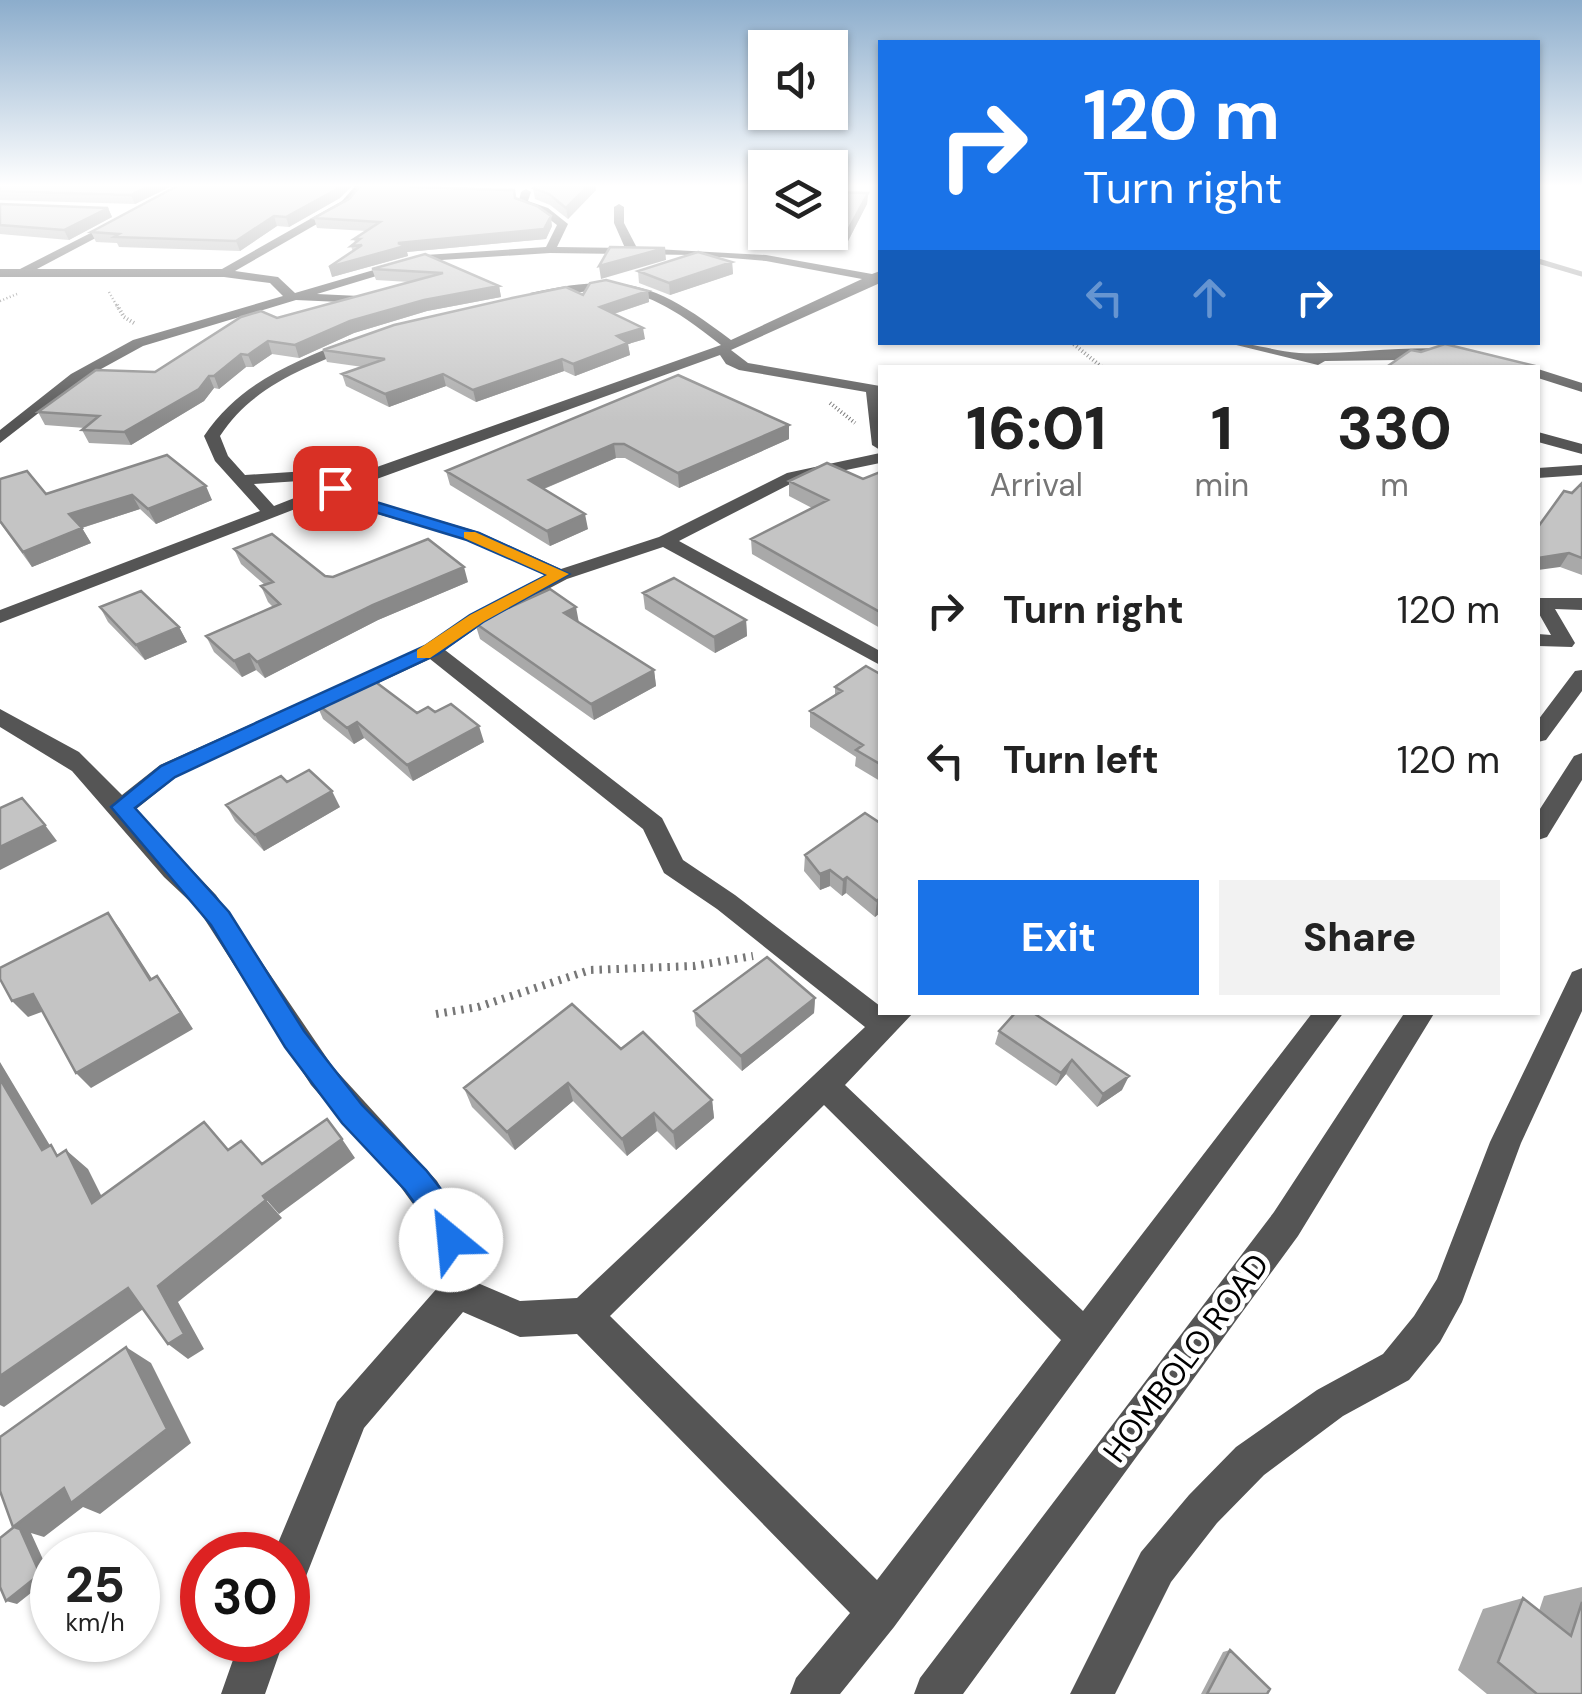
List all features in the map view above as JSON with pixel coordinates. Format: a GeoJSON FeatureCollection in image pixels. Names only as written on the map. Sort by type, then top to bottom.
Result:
{"type":"FeatureCollection","features":[{"type":"Feature","properties":{"kind":"street"},"geometry":{"type":"LineString","coordinates":[[0,285],[38,264]]}},
{"type":"Feature","properties":{"kind":"street"},"geometry":{"type":"LineString","coordinates":[[224,273],[239,264]]}},
{"type":"Feature","properties":{"kind":"street"},"geometry":{"type":"LineString","coordinates":[[0,438],[76,377],[138,344],[401,264]]}},
{"type":"Feature","properties":{"kind":"street"},"geometry":{"type":"LineString","coordinates":[[660,268],[674,264]]}},
{"type":"Feature","properties":{"kind":"street"},"geometry":{"type":"LineString","coordinates":[[794,264],[878,278]]}},
{"type":"Feature","properties":{"kind":"street"},"geometry":{"type":"LineString","coordinates":[[0,273],[224,273],[274,280],[290,296],[360,300]]}},
{"type":"Feature","properties":{"kind":"street"},"geometry":{"type":"LineString","coordinates":[[616,284],[639,276]]}},
{"type":"Feature","properties":{"kind":"street"},"geometry":{"type":"LineString","coordinates":[[0,617],[382,470],[726,347],[878,278]]}},
{"type":"Feature","properties":{"kind":"street"},"geometry":{"type":"LineString","coordinates":[[338,283],[344,293],[376,307]]}},
{"type":"Feature","properties":{"kind":"street"},"geometry":{"type":"LineString","coordinates":[[513,300],[593,283],[616,284],[672,303],[726,347],[731,361],[744,367]]}},
{"type":"Feature","properties":{"kind":"street"},"geometry":{"type":"LineString","coordinates":[[271,513],[213,446],[212,436],[236,403],[254,387],[372,336]]}},
{"type":"Feature","properties":{"kind":"street"},"geometry":{"type":"LineString","coordinates":[[1245,345],[1328,365]]}},
{"type":"Feature","properties":{"kind":"street"},"geometry":{"type":"LineString","coordinates":[[1302,356],[1369,358],[1379,352],[1400,356],[1439,348],[1506,365]]}},
{"type":"Feature","properties":{"kind":"street"},"geometry":{"type":"LineString","coordinates":[[666,368],[744,367],[876,390],[878,423]]}},
{"type":"Feature","properties":{"kind":"street"},"geometry":{"type":"LineString","coordinates":[[1540,375],[1582,388]]}},
{"type":"Feature","properties":{"kind":"street"},"geometry":{"type":"LineString","coordinates":[[1540,438],[1582,449]]}},
{"type":"Feature","properties":{"kind":"street"},"geometry":{"type":"LineString","coordinates":[[122,807],[168,772],[432,650],[476,618],[560,574],[665,542],[792,476],[878,458]]}},
{"type":"Feature","properties":{"kind":"street"},"geometry":{"type":"LineString","coordinates":[[242,480],[382,470]]}},
{"type":"Feature","properties":{"kind":"street"},"geometry":{"type":"LineString","coordinates":[[1540,473],[1582,470]]}},
{"type":"Feature","properties":{"kind":"street"},"geometry":{"type":"LineString","coordinates":[[335,488],[370,506],[473,536],[560,574]]}},
{"type":"Feature","properties":{"kind":"street"},"geometry":{"type":"LineString","coordinates":[[665,542],[878,658]]}},
{"type":"Feature","properties":{"kind":"street"},"geometry":{"type":"LineString","coordinates":[[1540,640],[1565,642],[1542,603],[1582,604]]}},
{"type":"Feature","properties":{"kind":"street"},"geometry":{"type":"LineString","coordinates":[[432,650],[654,824],[673,866],[726,902],[778,946],[878,1009]]}},
{"type":"Feature","properties":{"kind":"street"},"geometry":{"type":"LineString","coordinates":[[1540,732],[1582,676]]}},
{"type":"Feature","properties":{"kind":"street"},"geometry":{"type":"LineString","coordinates":[[0,716],[80,765],[220,919],[294,1039],[352,1114],[416,1180],[440,1212],[451,1240],[458,1292],[350,1416],[303,1532]]}},
{"type":"Feature","properties":{"kind":"street"},"geometry":{"type":"LineString","coordinates":[[1540,828],[1582,761]]}},
{"type":"Feature","properties":{"kind":"street"},"geometry":{"type":"LineString","coordinates":[[1092,1694],[1156,1567],[1203,1509],[1266,1450],[1330,1404],[1396,1367],[1427,1329],[1450,1290],[1506,1142],[1582,980]]}},
{"type":"Feature","properties":{"kind":"street"},"geometry":{"type":"LineString","coordinates":[[812,1694],[879,1612],[1328,1015]]}},
{"type":"Feature","properties":{"kind":"street","name":"HOMBOLO ROAD"},"geometry":{"type":"LineString","coordinates":[[937,1694],[1286,1224],[1419,1015]]}},
{"type":"Feature","properties":{"kind":"street"},"geometry":{"type":"LineString","coordinates":[[458,1292],[520,1319],[584,1316],[893,1019]]}},
{"type":"Feature","properties":{"kind":"street"},"geometry":{"type":"LineString","coordinates":[[824,1085],[1084,1337]]}},
{"type":"Feature","properties":{"kind":"street"},"geometry":{"type":"LineString","coordinates":[[584,1316],[879,1612]]}},
{"type":"Feature","properties":{"kind":"street"},"geometry":{"type":"LineString","coordinates":[[243,1694],[254,1662]]}},
{"type":"Feature","properties":{"kind":"path"},"geometry":{"type":"LineString","coordinates":[[49,274],[66,284],[112,294],[124,316],[133,320],[138,344]]}},
{"type":"Feature","properties":{"kind":"path"},"geometry":{"type":"LineString","coordinates":[[1075,345],[1099,365]]}},
{"type":"Feature","properties":{"kind":"path"},"geometry":{"type":"LineString","coordinates":[[812,380],[838,412],[878,439]]}},
{"type":"Feature","properties":{"kind":"path"},"geometry":{"type":"LineString","coordinates":[[436,1014],[478,1007],[590,970],[740,961],[778,946]]}},
{"type":"Feature","properties":{"kind":"building"},"geometry":{"type":"Polygon","coordinates":[[[389,264],[448,264],[499,286],[424,300],[350,321],[295,345],[268,341],[209,376],[199,389],[124,432],[82,430],[99,416],[38,412],[96,370],[155,372],[241,317],[261,311],[277,318],[443,273],[372,269],[389,264]]]}},
{"type":"Feature","properties":{"kind":"building"},"geometry":{"type":"Polygon","coordinates":[[[660,264],[726,264],[669,283],[638,271],[660,264]]]}},
{"type":"Feature","properties":{"kind":"building"},"geometry":{"type":"Polygon","coordinates":[[[606,280],[648,291],[600,307],[643,328],[617,336],[628,343],[573,364],[562,359],[473,390],[443,374],[385,394],[342,374],[385,359],[323,350],[394,325],[512,298],[566,287],[583,295],[590,283],[606,280]]]}},
{"type":"Feature","properties":{"kind":"building"},"geometry":{"type":"Polygon","coordinates":[[[1449,345],[1531,365],[1389,365],[1411,350],[1421,352],[1449,345]]]}},
{"type":"Feature","properties":{"kind":"building"},"geometry":{"type":"Polygon","coordinates":[[[678,375],[789,425],[678,473],[624,444],[614,444],[529,480],[585,514],[547,531],[446,471],[678,375]]]}},
{"type":"Feature","properties":{"kind":"building"},"geometry":{"type":"Polygon","coordinates":[[[167,455],[206,486],[148,509],[132,495],[69,514],[82,528],[23,552],[0,521],[0,479],[27,471],[46,494],[167,455]]]}},
{"type":"Feature","properties":{"kind":"building"},"geometry":{"type":"Polygon","coordinates":[[[827,463],[863,479],[878,473],[878,611],[751,539],[828,500],[789,481],[827,463]]]}},
{"type":"Feature","properties":{"kind":"building"},"geometry":{"type":"Polygon","coordinates":[[[1582,483],[1582,558],[1569,553],[1540,558],[1540,524],[1564,491],[1572,493],[1582,483]]]}},
{"type":"Feature","properties":{"kind":"building"},"geometry":{"type":"Polygon","coordinates":[[[272,534],[325,576],[333,577],[428,539],[464,567],[373,605],[257,662],[249,654],[234,661],[206,636],[280,604],[261,586],[273,582],[234,549],[272,534]]]}},
{"type":"Feature","properties":{"kind":"building"},"geometry":{"type":"Polygon","coordinates":[[[674,578],[746,620],[714,637],[643,593],[674,578]]]}},
{"type":"Feature","properties":{"kind":"building"},"geometry":{"type":"Polygon","coordinates":[[[550,589],[576,607],[564,613],[654,670],[591,704],[475,623],[550,589]]]}},
{"type":"Feature","properties":{"kind":"building"},"geometry":{"type":"Polygon","coordinates":[[[141,591],[179,627],[136,645],[100,607],[141,591]]]}},
{"type":"Feature","properties":{"kind":"building"},"geometry":{"type":"Polygon","coordinates":[[[866,666],[878,673],[878,763],[856,750],[863,745],[810,711],[842,691],[835,687],[866,666]]]}},
{"type":"Feature","properties":{"kind":"building"},"geometry":{"type":"Polygon","coordinates":[[[365,674],[417,713],[428,707],[435,712],[451,704],[479,726],[407,765],[357,722],[347,728],[316,703],[329,696],[324,693],[365,674]]]}},
{"type":"Feature","properties":{"kind":"building"},"geometry":{"type":"Polygon","coordinates":[[[309,770],[332,791],[255,835],[226,805],[281,776],[287,782],[309,770]]]}},
{"type":"Feature","properties":{"kind":"building"},"geometry":{"type":"Polygon","coordinates":[[[22,798],[45,825],[0,847],[0,808],[22,798]]]}},
{"type":"Feature","properties":{"kind":"building"},"geometry":{"type":"Polygon","coordinates":[[[865,813],[878,822],[878,900],[847,877],[843,880],[830,870],[820,874],[805,855],[865,813]]]}},
{"type":"Feature","properties":{"kind":"building"},"geometry":{"type":"Polygon","coordinates":[[[108,913],[150,980],[157,976],[181,1013],[76,1073],[33,994],[12,1001],[0,979],[0,968],[108,913]]]}},
{"type":"Feature","properties":{"kind":"building"},"geometry":{"type":"Polygon","coordinates":[[[767,957],[815,998],[741,1056],[694,1011],[767,957]]]}},
{"type":"Feature","properties":{"kind":"building"},"geometry":{"type":"Polygon","coordinates":[[[572,1004],[621,1049],[643,1032],[712,1100],[673,1132],[654,1113],[622,1139],[568,1083],[507,1132],[464,1088],[572,1004]]]}},
{"type":"Feature","properties":{"kind":"building"},"geometry":{"type":"Polygon","coordinates":[[[1013,1015],[1037,1015],[1129,1076],[1103,1094],[1072,1060],[1061,1073],[999,1031],[1013,1015]]]}},
{"type":"Feature","properties":{"kind":"building"},"geometry":{"type":"Polygon","coordinates":[[[0,1079],[42,1150],[51,1145],[57,1156],[66,1150],[92,1203],[204,1122],[228,1150],[241,1141],[262,1164],[327,1119],[342,1139],[263,1196],[266,1200],[158,1286],[184,1334],[168,1344],[128,1288],[0,1376],[0,1079]]]}},
{"type":"Feature","properties":{"kind":"building"},"geometry":{"type":"Polygon","coordinates":[[[126,1347],[167,1429],[71,1503],[64,1488],[13,1527],[0,1491],[0,1437],[126,1347]]]}},
{"type":"Feature","properties":{"kind":"building"},"geometry":{"type":"Polygon","coordinates":[[[14,1527],[20,1529],[30,1552],[30,1582],[6,1601],[0,1587],[0,1538],[14,1527]]]}},
{"type":"Feature","properties":{"kind":"building"},"geometry":{"type":"Polygon","coordinates":[[[1523,1598],[1571,1636],[1582,1602],[1582,1694],[1537,1694],[1498,1662],[1523,1598]]]}},
{"type":"Feature","properties":{"kind":"building"},"geometry":{"type":"Polygon","coordinates":[[[1230,1650],[1270,1689],[1267,1694],[1207,1694],[1230,1650]]]}},
{"type":"Feature","properties":{"kind":"waterway"},"geometry":{"type":"LineString","coordinates":[[1548,264],[1582,274]]}},
{"type":"Feature","properties":{"kind":"slow traffic"},"geometry":{"type":"LineString","coordinates":[[424,654],[476,618],[560,574],[470,535]]}},
{"type":"Feature","properties":{"kind":"route"},"geometry":{"type":"LineString","coordinates":[[335,488],[370,506],[473,536],[560,574],[476,618],[432,650],[168,772],[122,807],[188,887],[220,919],[294,1039],[352,1114],[416,1180],[440,1212],[451,1240]]}}]}
